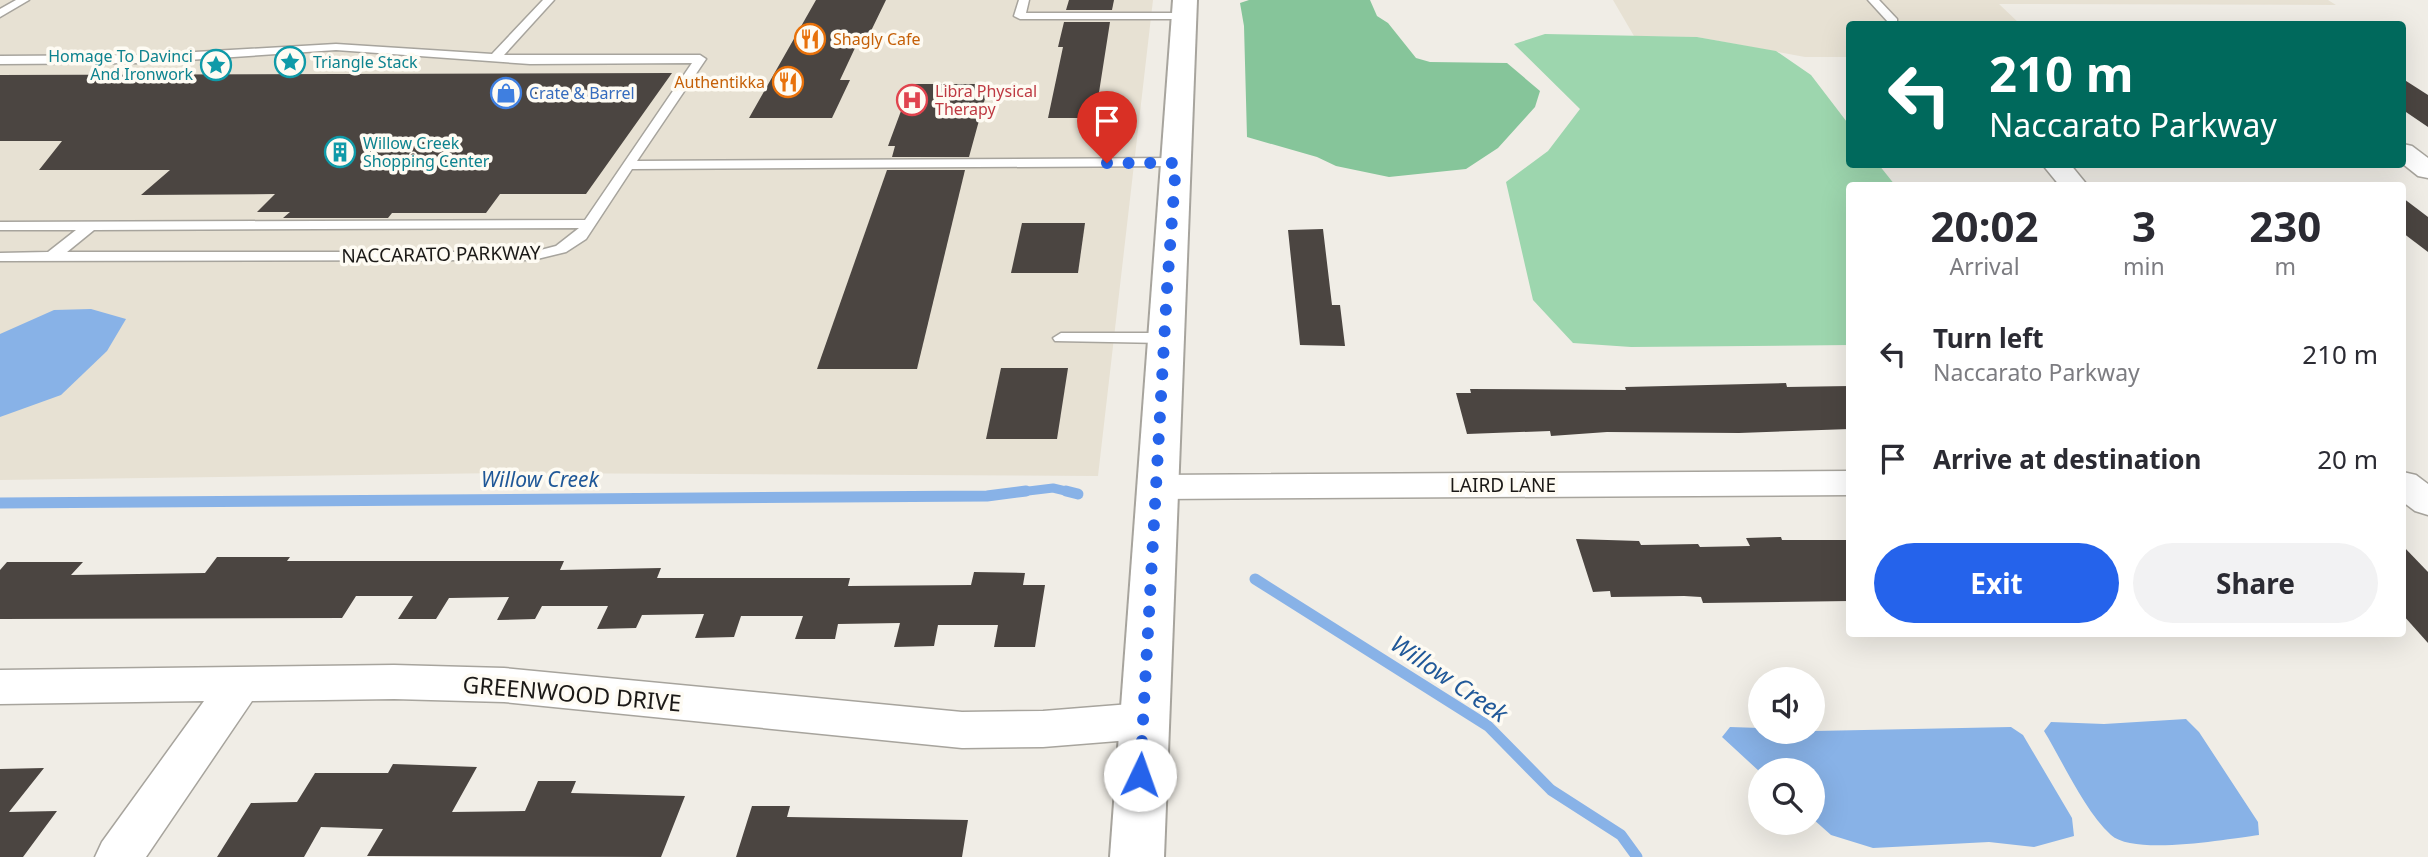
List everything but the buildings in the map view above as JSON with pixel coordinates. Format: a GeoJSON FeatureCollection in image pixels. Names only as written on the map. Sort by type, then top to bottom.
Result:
{"type":"FeatureCollection","features":[{"type":"Feature","properties":{"kind":"street"},"geometry":{"type":"LineString","coordinates":[[1137,857],[1164,338],[1185,8]]}},
{"type":"Feature","properties":{"kind":"street"},"geometry":{"type":"LineString","coordinates":[[2406,154],[2428,170]]}},
{"type":"Feature","properties":{"kind":"street"},"geometry":{"type":"LineString","coordinates":[[2059,168],[2071,182]]}},
{"type":"Feature","properties":{"kind":"street","name":"LAIRD LANE"},"geometry":{"type":"LineString","coordinates":[[1157,487],[1846,483]]}},
{"type":"Feature","properties":{"kind":"street"},"geometry":{"type":"LineString","coordinates":[[2406,486],[2428,502]]}},
{"type":"Feature","properties":{"kind":"street","name":"GREENWOOD DRIVE"},"geometry":{"type":"LineString","coordinates":[[0,687],[394,681],[504,685],[962,730],[1042,729],[1143,721]]}},
{"type":"Feature","properties":{"kind":"street"},"geometry":{"type":"LineString","coordinates":[[119,857],[240,684]]}},
{"type":"Feature","properties":{"kind":"lane"},"geometry":{"type":"LineString","coordinates":[[0,14],[24,0]]}},
{"type":"Feature","properties":{"kind":"lane"},"geometry":{"type":"LineString","coordinates":[[0,60],[143,59],[335,47],[496,57],[549,0]]}},
{"type":"Feature","properties":{"kind":"lane"},"geometry":{"type":"LineString","coordinates":[[1024,0],[1020,16],[1185,8]]}},
{"type":"Feature","properties":{"kind":"lane"},"geometry":{"type":"LineString","coordinates":[[1873,0],[1893,21]]}},
{"type":"Feature","properties":{"kind":"lane","name":"NACCARATO PARKWAY"},"geometry":{"type":"LineString","coordinates":[[0,257],[533,256],[572,243],[589,224],[700,59],[530,60],[496,57]]}},
{"type":"Feature","properties":{"kind":"lane"},"geometry":{"type":"LineString","coordinates":[[628,165],[1176,163]]}},
{"type":"Feature","properties":{"kind":"lane"},"geometry":{"type":"LineString","coordinates":[[0,226],[589,224]]}},
{"type":"Feature","properties":{"kind":"lane"},"geometry":{"type":"LineString","coordinates":[[52,257],[91,225]]}},
{"type":"Feature","properties":{"kind":"lane"},"geometry":{"type":"LineString","coordinates":[[1061,338],[1164,338]]}},
{"type":"Feature","properties":{"kind":"shaded area"},"geometry":{"type":"Polygon","coordinates":[[[0,0],[1153,0],[1098,476],[502,473],[0,480],[0,0]]]}},
{"type":"Feature","properties":{"kind":"shaded area"},"geometry":{"type":"Polygon","coordinates":[[[1613,0],[2328,0],[2336,5],[1999,4],[2017,21],[1846,21],[1846,57],[1805,57],[1697,37],[1634,36],[1613,0]]]}},
{"type":"Feature","properties":{"kind":"green space"},"geometry":{"type":"Polygon","coordinates":[[[1249,0],[1370,0],[1377,16],[1388,23],[1416,58],[1430,62],[1507,63],[1540,91],[1535,107],[1498,148],[1466,169],[1389,177],[1336,166],[1317,157],[1247,137],[1244,26],[1240,3],[1249,0]]]}},
{"type":"Feature","properties":{"kind":"green space"},"geometry":{"type":"Polygon","coordinates":[[[1545,34],[1697,37],[1776,51],[1811,75],[1846,121],[1846,168],[1881,168],[1893,182],[1846,182],[1846,345],[1631,347],[1573,343],[1533,300],[1506,182],[1548,151],[1580,109],[1514,44],[1545,34]]]}},
{"type":"Feature","properties":{"kind":"water"},"geometry":{"type":"Polygon","coordinates":[[[91,309],[126,319],[107,351],[61,395],[0,417],[0,334],[54,310],[91,309]]]}},
{"type":"Feature","properties":{"kind":"water"},"geometry":{"type":"Polygon","coordinates":[[[2186,719],[2199,732],[2258,822],[2259,835],[2160,845],[2123,841],[2111,835],[2092,813],[2044,731],[2051,722],[2104,724],[2186,719]]]}},
{"type":"Feature","properties":{"kind":"water"},"geometry":{"type":"Polygon","coordinates":[[[1730,727],[1748,728],[1748,744],[1825,744],[1825,731],[2011,727],[2023,735],[2072,818],[2074,836],[2034,847],[1989,842],[1873,848],[1831,835],[1825,830],[1825,758],[1748,758],[1748,761],[1722,737],[1730,727]]]}},
{"type":"Feature","properties":{"kind":"waterway","name":"Willow Creek"},"geometry":{"type":"LineString","coordinates":[[1012,493],[1053,488],[1074,493]]}},
{"type":"Feature","properties":{"kind":"waterway","name":"Willow Creek"},"geometry":{"type":"LineString","coordinates":[[0,503],[987,496],[1026,491]]}},
{"type":"Feature","properties":{"kind":"waterway","name":"Willow Creek"},"geometry":{"type":"LineString","coordinates":[[1066,491],[1074,493]]}},
{"type":"Feature","properties":{"kind":"waterway","name":"Willow Creek"},"geometry":{"type":"LineString","coordinates":[[1074,493],[1078,494]]}},
{"type":"Feature","properties":{"kind":"waterway","name":"Willow Creek"},"geometry":{"type":"LineString","coordinates":[[1255,579],[1488,726],[1551,790],[1621,835],[1637,857]]}},
{"type":"Feature","properties":{"kind":"place","name":"Shagly Cafe"},"geometry":{"type":"Point","coordinates":[810,39]}},
{"type":"Feature","properties":{"kind":"place","name":"Triangle Stack"},"geometry":{"type":"Point","coordinates":[290,62]}},
{"type":"Feature","properties":{"kind":"place","name":"Homage To Davinci And Ironwork"},"geometry":{"type":"Point","coordinates":[216,65]}},
{"type":"Feature","properties":{"kind":"place","name":"Authentikka"},"geometry":{"type":"Point","coordinates":[788,82]}},
{"type":"Feature","properties":{"kind":"place","name":"Crate & Barrel"},"geometry":{"type":"Point","coordinates":[506,93]}},
{"type":"Feature","properties":{"kind":"place","name":"Libra Physical Therapy"},"geometry":{"type":"Point","coordinates":[912,100]}},
{"type":"Feature","properties":{"kind":"place","name":"Willow Creek Shopping Center"},"geometry":{"type":"Point","coordinates":[340,152]}},
{"type":"Feature","properties":{"kind":"route"},"geometry":{"type":"LineString","coordinates":[[1107,163],[1176,163],[1140,775]]}}]}
